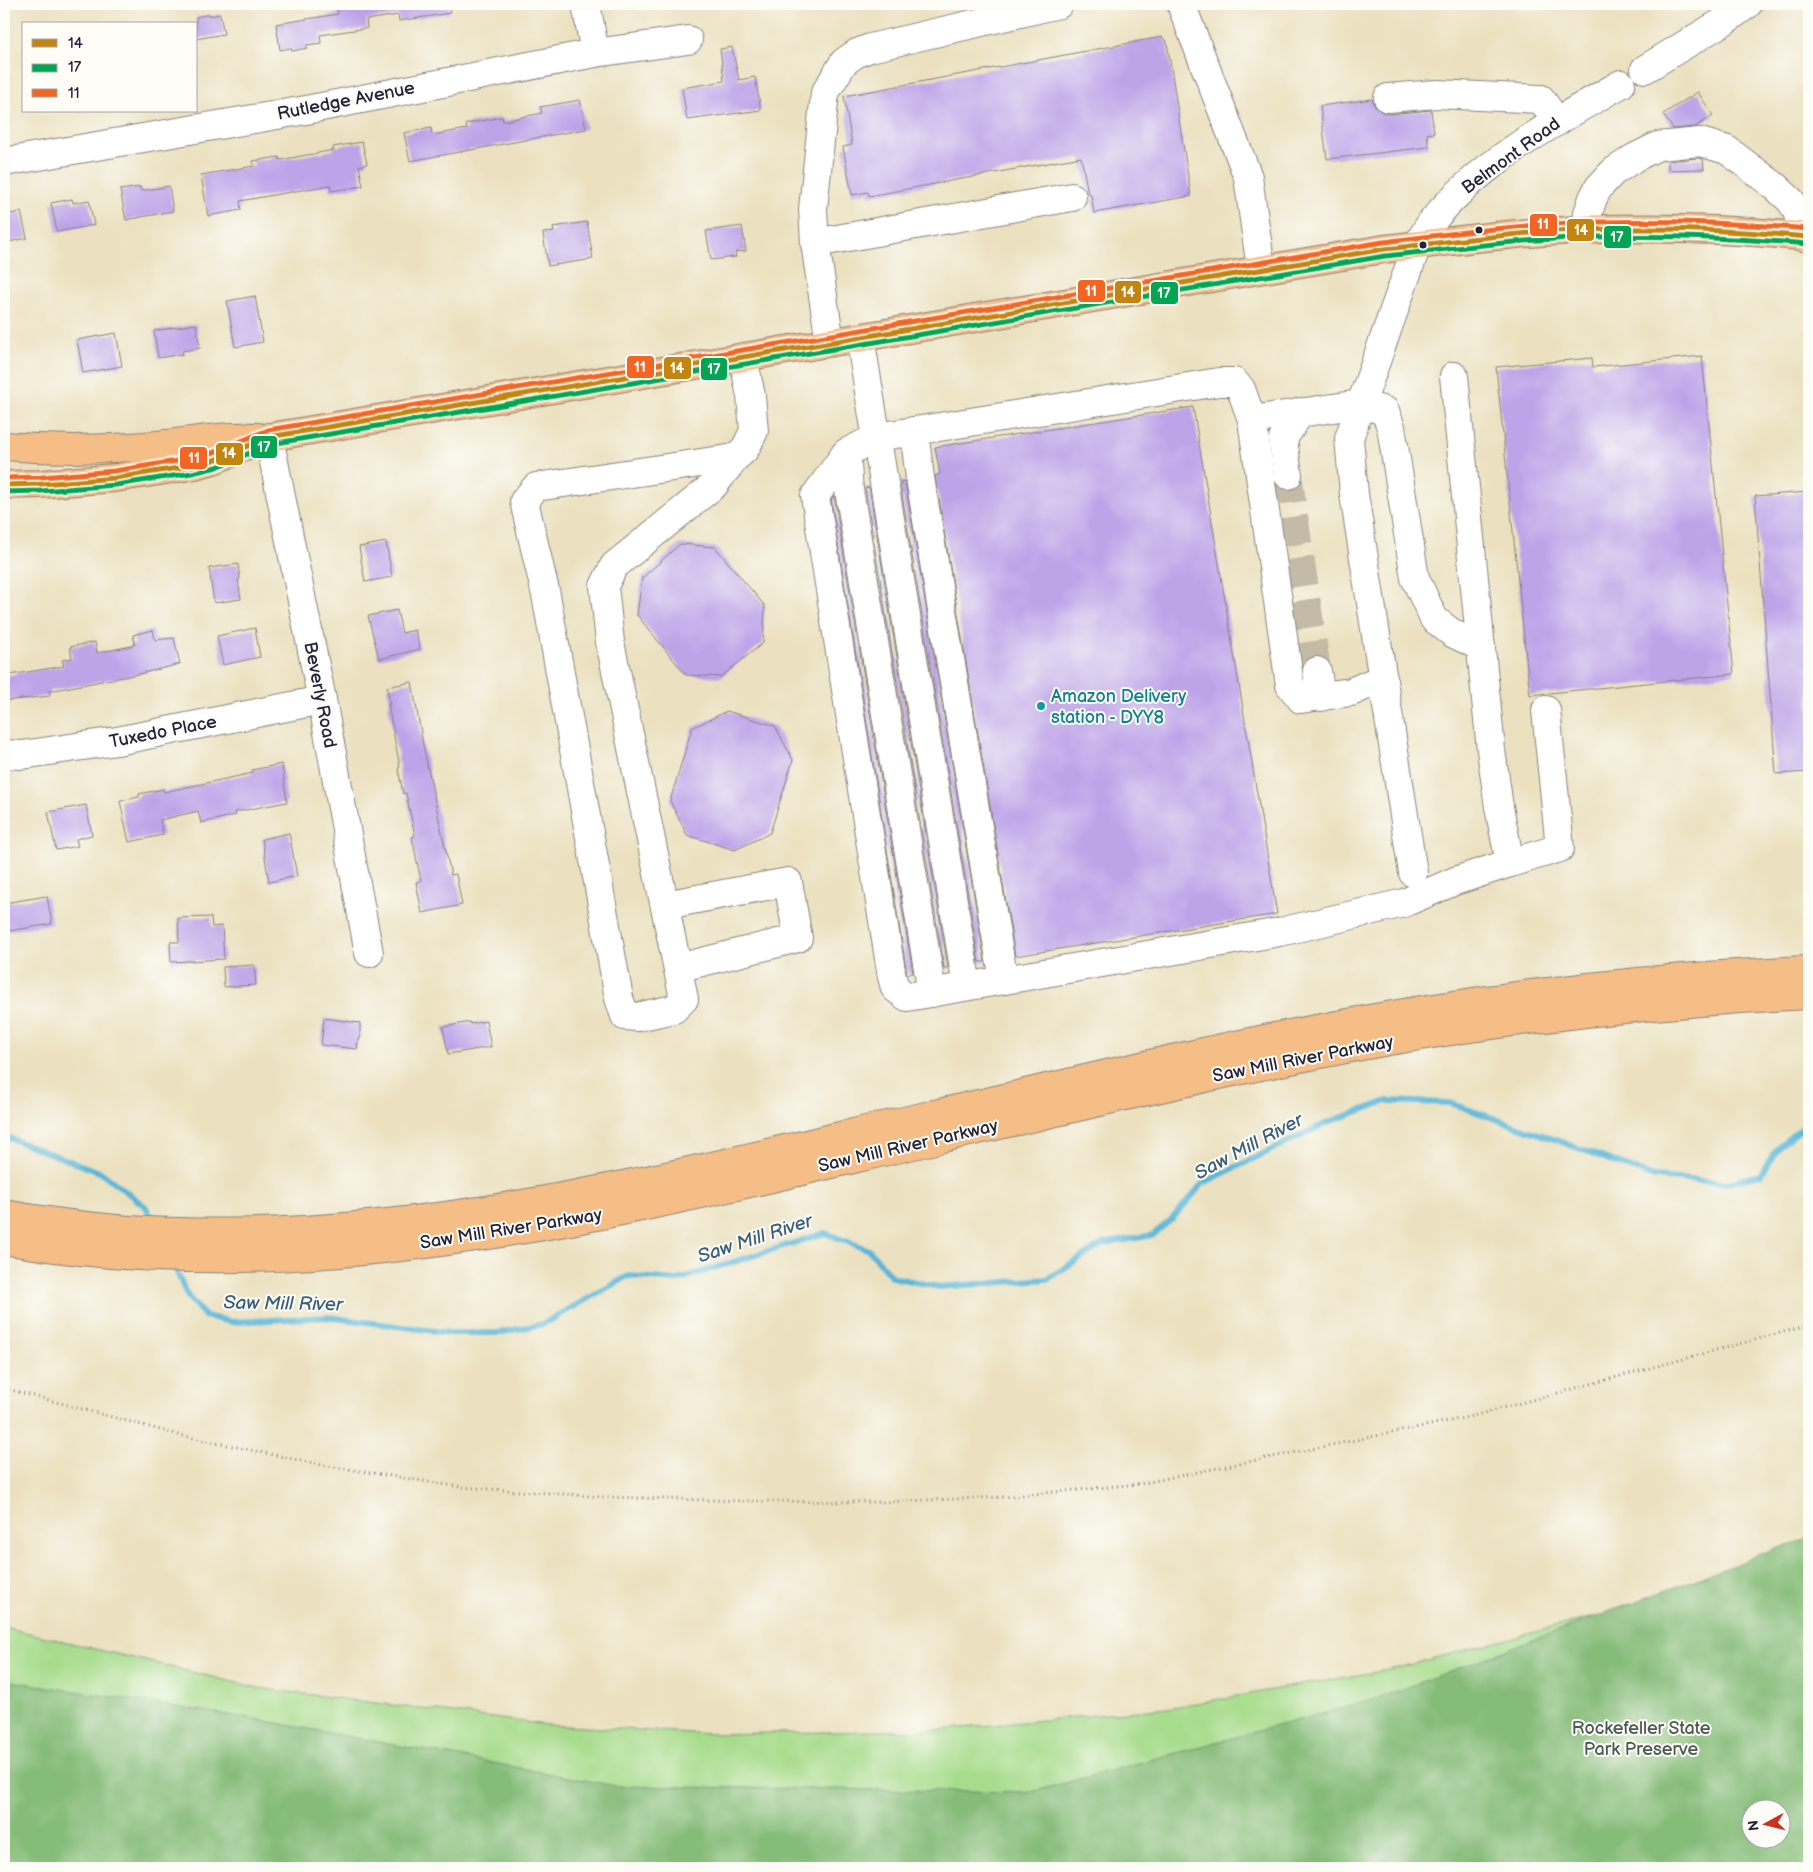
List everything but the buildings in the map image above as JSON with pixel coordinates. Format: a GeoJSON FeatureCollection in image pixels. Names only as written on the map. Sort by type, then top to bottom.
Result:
{"type":"FeatureCollection","features":[{"type":"Feature","properties":{"kind":"main road"},"geometry":{"type":"LineString","coordinates":[[4,446],[47,449],[112,449],[218,437],[269,438],[1261,269],[1360,253],[1485,237],[1586,230],[1687,230],[1807,237]]}},
{"type":"Feature","properties":{"kind":"main road"},"geometry":{"type":"LineString","coordinates":[[4,485],[106,479],[191,466],[214,460],[269,438]]}},
{"type":"Feature","properties":{"kind":"main road","name":"Saw Mill River Parkway"},"geometry":{"type":"LineString","coordinates":[[4,1214],[115,1229],[180,1232],[255,1232],[328,1228],[403,1220],[587,1192],[1231,1046],[1367,1019],[1469,1002],[1609,984],[1747,972],[1809,970]]}},
{"type":"Feature","properties":{"kind":"main road","name":"Saw Mill River Parkway"},"geometry":{"type":"LineString","coordinates":[[4,1240],[58,1249],[131,1256],[193,1258],[255,1258],[366,1250],[440,1242],[662,1202],[1243,1069],[1390,1041],[1609,1010],[1693,1002],[1809,996]]}},
{"type":"Feature","properties":{"kind":"street"},"geometry":{"type":"LineString","coordinates":[[586,4],[595,53]]}},
{"type":"Feature","properties":{"kind":"street"},"geometry":{"type":"LineString","coordinates":[[830,342],[816,243],[814,209],[825,94],[844,62],[857,53],[870,48],[1059,4]]}},
{"type":"Feature","properties":{"kind":"street"},"geometry":{"type":"LineString","coordinates":[[1180,4],[1248,177],[1261,269]]}},
{"type":"Feature","properties":{"kind":"street"},"geometry":{"type":"LineString","coordinates":[[1645,70],[1748,4]]}},
{"type":"Feature","properties":{"kind":"street","name":"Rutledge Avenue"},"geometry":{"type":"LineString","coordinates":[[4,162],[296,112],[595,53],[688,40]]}},
{"type":"Feature","properties":{"kind":"street","name":"Belmont Road"},"geometry":{"type":"LineString","coordinates":[[1413,873],[1354,494],[1349,438],[1417,246],[1431,223],[1482,172],[1557,122],[1621,84]]}},
{"type":"Feature","properties":{"kind":"street"},"geometry":{"type":"LineString","coordinates":[[1388,98],[1436,94],[1541,99],[1557,122]]}},
{"type":"Feature","properties":{"kind":"street"},"geometry":{"type":"LineString","coordinates":[[1586,230],[1588,213],[1593,198],[1599,187],[1613,172],[1634,158],[1658,146],[1700,142],[1727,150],[1776,187],[1791,201],[1807,237]]}},
{"type":"Feature","properties":{"kind":"street"},"geometry":{"type":"LineString","coordinates":[[816,243],[1072,197]]}},
{"type":"Feature","properties":{"kind":"street"},"geometry":{"type":"LineString","coordinates":[[860,337],[967,986]]}},
{"type":"Feature","properties":{"kind":"street"},"geometry":{"type":"LineString","coordinates":[[735,458],[536,487],[524,501],[546,594],[619,998],[625,1016],[637,1017],[674,1009],[684,998],[610,642],[604,586],[614,566],[714,485],[745,448],[754,431],[751,396],[744,357]]}},
{"type":"Feature","properties":{"kind":"street"},"geometry":{"type":"LineString","coordinates":[[1454,376],[1498,797],[1510,863]]}},
{"type":"Feature","properties":{"kind":"street"},"geometry":{"type":"LineString","coordinates":[[1383,678],[1351,692],[1319,684],[1301,699],[1290,685],[1252,420],[1241,389],[1234,382],[1219,382],[877,437],[846,453],[815,496],[895,988],[919,995],[1280,932],[1404,903],[1454,881],[1560,848],[1546,710]]}},
{"type":"Feature","properties":{"kind":"street"},"geometry":{"type":"LineString","coordinates":[[1252,420],[1360,404],[1385,411],[1391,427],[1415,578],[1434,619],[1452,633],[1481,647]]}},
{"type":"Feature","properties":{"kind":"street"},"geometry":{"type":"LineString","coordinates":[[1288,475],[1283,438],[1301,412]]}},
{"type":"Feature","properties":{"kind":"street"},"geometry":{"type":"LineString","coordinates":[[914,431],[925,508],[1005,980]]}},
{"type":"Feature","properties":{"kind":"street","name":"Beverly Road"},"geometry":{"type":"LineString","coordinates":[[269,438],[322,700],[369,953]]}},
{"type":"Feature","properties":{"kind":"street"},"geometry":{"type":"LineString","coordinates":[[846,453],[849,490],[919,995]]}},
{"type":"Feature","properties":{"kind":"street","name":"Tuxedo Place"},"geometry":{"type":"LineString","coordinates":[[4,754],[22,755],[117,741],[322,700]]}},
{"type":"Feature","properties":{"kind":"street"},"geometry":{"type":"LineString","coordinates":[[665,905],[788,882],[798,938],[678,968]]}},
{"type":"Feature","properties":{"kind":"path"},"geometry":{"type":"LineString","coordinates":[[4,1388],[179,1435],[322,1465],[461,1487],[605,1497],[881,1502],[1002,1497],[1139,1484],[1469,1417],[1809,1325]]}},
{"type":"Feature","properties":{"kind":"green space","name":"Rockefeller State Park Preserve"},"geometry":{"type":"Polygon","coordinates":[[[1809,1539],[1809,1868],[4,1868],[4,1680],[261,1720],[616,1786],[1031,1792],[1373,1700],[1787,1545],[1809,1539]]]}},
{"type":"Feature","properties":{"kind":"green space","name":"Rockefeller State Park Preserve"},"geometry":{"type":"Polygon","coordinates":[[[1809,1561],[1809,1868],[4,1868],[4,1627],[258,1688],[547,1725],[712,1734],[941,1730],[1168,1708],[1393,1669],[1809,1561]]]}},
{"type":"Feature","properties":{"kind":"waterway","name":"Saw Mill River"},"geometry":{"type":"LineString","coordinates":[[173,1264],[188,1297],[205,1316],[232,1322],[328,1317],[450,1333],[498,1333],[543,1324],[628,1276],[677,1280],[825,1233],[869,1250],[892,1277],[939,1287],[1047,1279],[1103,1244],[1153,1235],[1172,1219],[1203,1183],[1329,1122],[1387,1101],[1450,1103],[1562,1142],[1654,1177],[1727,1183],[1760,1175],[1780,1145],[1809,1123]]}},
{"type":"Feature","properties":{"kind":"waterway","name":"Saw Mill River"},"geometry":{"type":"LineString","coordinates":[[4,1136],[102,1173],[146,1207],[154,1223]]}},
{"type":"Feature","properties":{"kind":"tunnel"},"geometry":{"type":"LineString","coordinates":[[1288,475],[1317,671]]}},
{"type":"Feature","properties":{"kind":"transit line","name":"11"},"geometry":{"type":"LineString","coordinates":[[4,478],[114,471],[189,459],[212,453],[268,430],[1383,242],[1511,227],[1586,222],[1682,222],[1809,229]]}},
{"type":"Feature","properties":{"kind":"transit line","name":"14"},"geometry":{"type":"LineString","coordinates":[[4,485],[115,478],[191,466],[214,460],[269,437],[1384,249],[1554,231],[1618,229],[1682,229],[1809,237]]}},
{"type":"Feature","properties":{"kind":"transit line","name":"17"},"geometry":{"type":"LineString","coordinates":[[4,492],[116,485],[192,473],[217,467],[271,444],[1385,256],[1512,242],[1587,237],[1682,237],[1808,244]]}},
{"type":"Feature","properties":{"kind":"place","name":"Amazon Delivery station - DYY8"},"geometry":{"type":"Point","coordinates":[1041,706]}}]}
